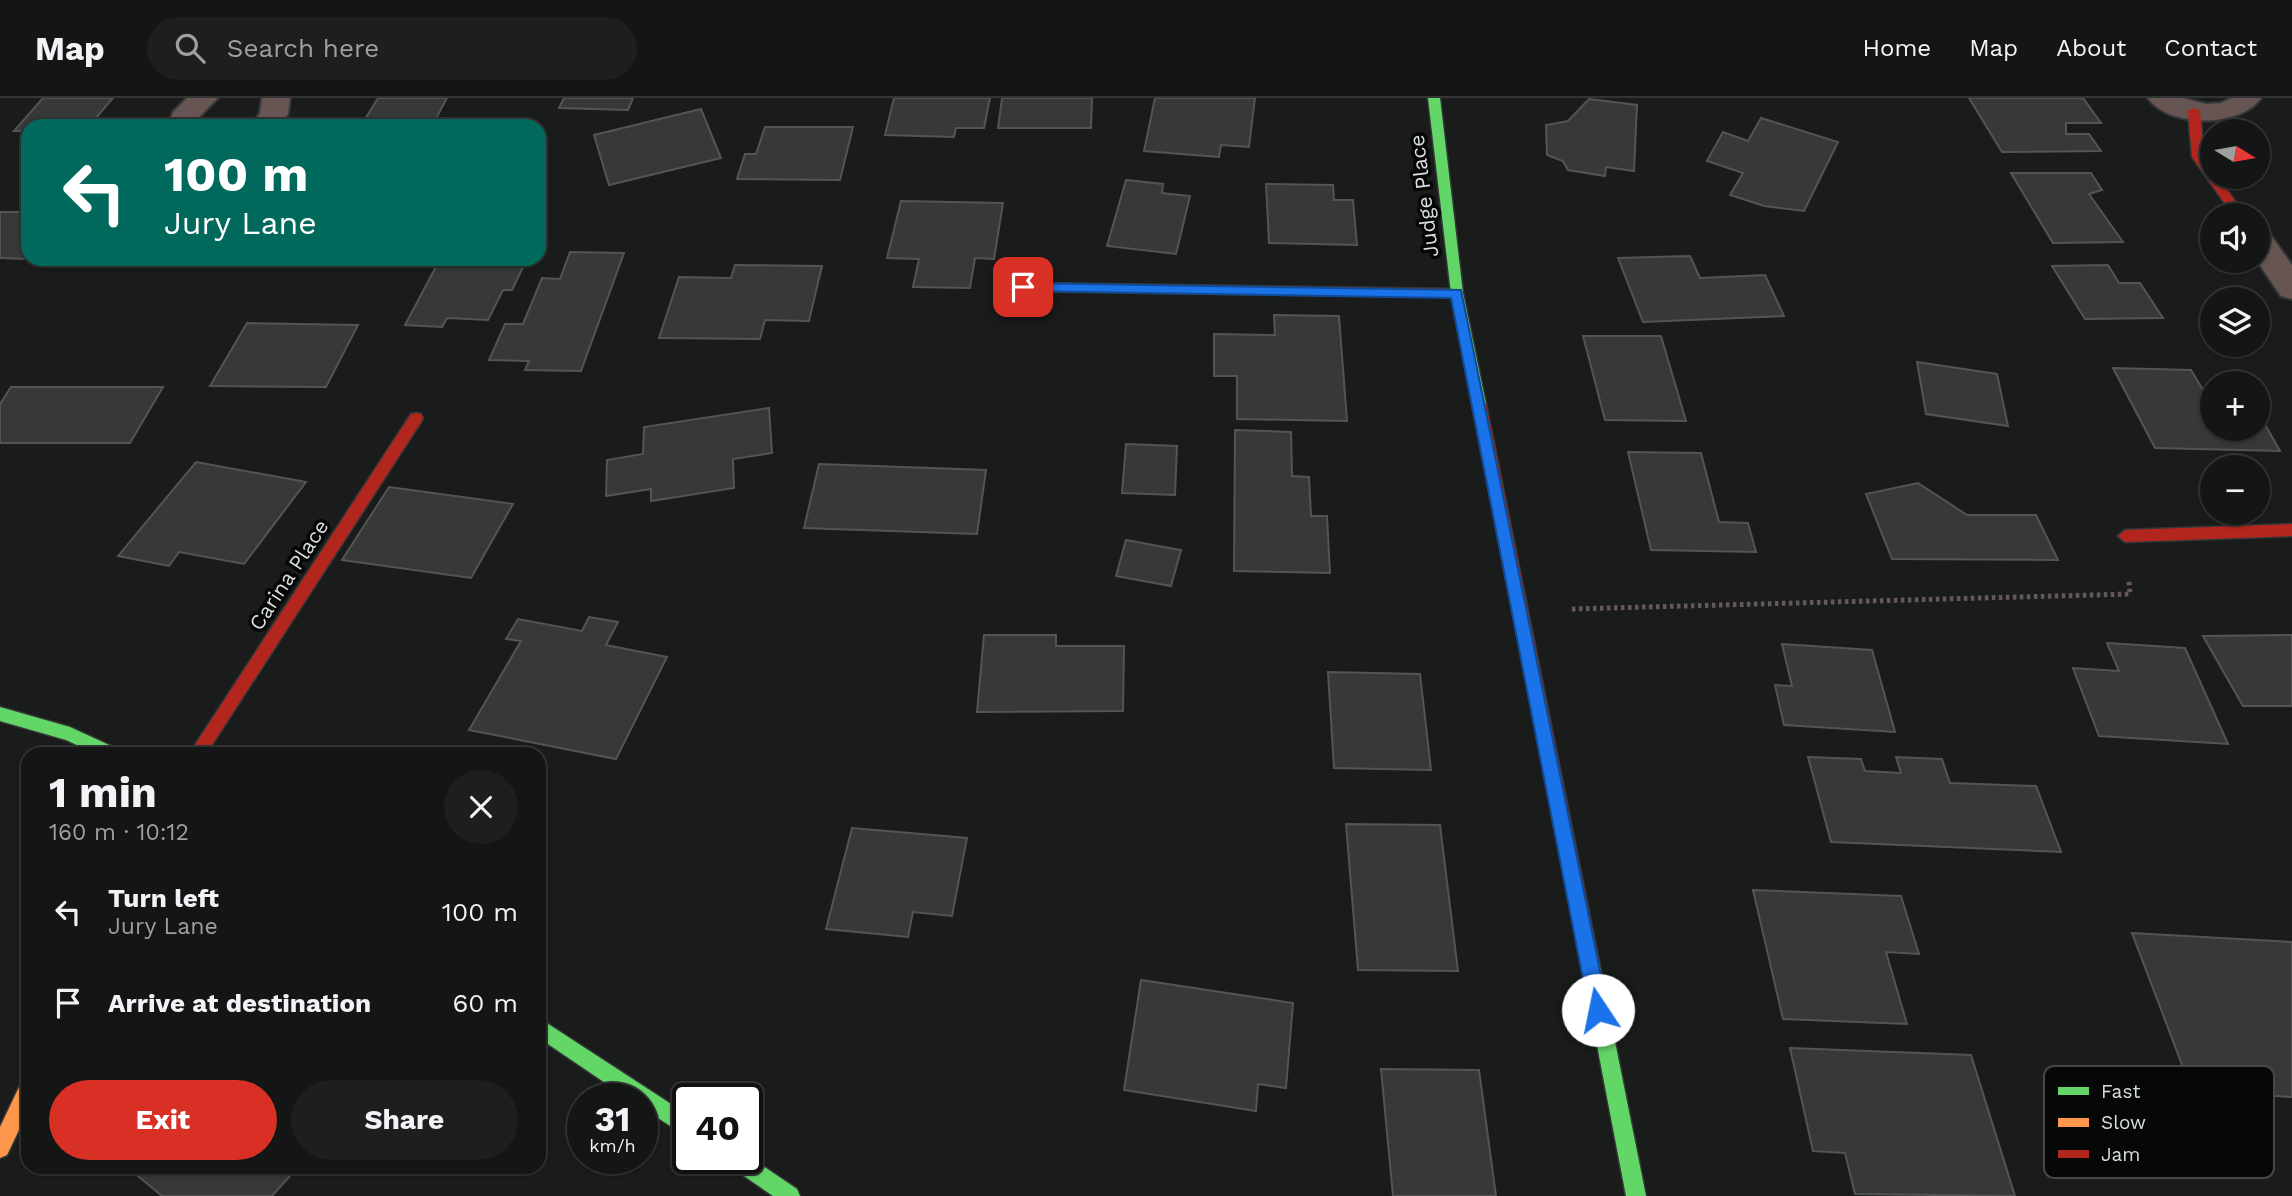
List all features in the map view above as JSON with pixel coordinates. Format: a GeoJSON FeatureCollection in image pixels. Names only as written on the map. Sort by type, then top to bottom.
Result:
{"type":"FeatureCollection","features":[{"type":"Feature","properties":{"kind":"street"},"geometry":{"type":"LineString","coordinates":[[184,119],[187,112],[204,98]]}},
{"type":"Feature","properties":{"kind":"street"},"geometry":{"type":"LineString","coordinates":[[270,119],[274,114],[276,98]]}},
{"type":"Feature","properties":{"kind":"street","name":"Judge Place"},"geometry":{"type":"LineString","coordinates":[[1434,98],[1457,293],[1636,1196]]}},
{"type":"Feature","properties":{"kind":"street"},"geometry":{"type":"LineString","coordinates":[[2162,98],[2194,111],[2219,113],[2239,108],[2247,98]]}},
{"type":"Feature","properties":{"kind":"street"},"geometry":{"type":"LineString","coordinates":[[2194,111],[2198,158],[2230,203]]}},
{"type":"Feature","properties":{"kind":"street"},"geometry":{"type":"LineString","coordinates":[[2270,257],[2292,288]]}},
{"type":"Feature","properties":{"kind":"street"},"geometry":{"type":"LineString","coordinates":[[1023,287],[1457,293]]}},
{"type":"Feature","properties":{"kind":"street","name":"Carina Place"},"geometry":{"type":"LineString","coordinates":[[202,747],[416,418]]}},
{"type":"Feature","properties":{"kind":"street"},"geometry":{"type":"LineString","coordinates":[[2125,536],[2292,530]]}},
{"type":"Feature","properties":{"kind":"street"},"geometry":{"type":"LineString","coordinates":[[0,714],[71,734],[98,747]]}},
{"type":"Feature","properties":{"kind":"street"},"geometry":{"type":"LineString","coordinates":[[546,1032],[672,1115]]}},
{"type":"Feature","properties":{"kind":"street"},"geometry":{"type":"LineString","coordinates":[[0,1148],[21,1104]]}},
{"type":"Feature","properties":{"kind":"street"},"geometry":{"type":"LineString","coordinates":[[758,1174],[790,1196]]}},
{"type":"Feature","properties":{"kind":"path"},"geometry":{"type":"LineString","coordinates":[[1518,611],[2130,594],[2125,536]]}},
{"type":"Feature","properties":{"kind":"building"},"geometry":{"type":"Polygon","coordinates":[[[43,98],[113,98],[95,119],[25,119],[43,98]]]}},
{"type":"Feature","properties":{"kind":"building"},"geometry":{"type":"Polygon","coordinates":[[[378,98],[447,98],[436,119],[365,119],[378,98]]]}},
{"type":"Feature","properties":{"kind":"building"},"geometry":{"type":"Polygon","coordinates":[[[564,98],[633,98],[628,110],[559,108],[564,98]]]}},
{"type":"Feature","properties":{"kind":"building"},"geometry":{"type":"Polygon","coordinates":[[[894,98],[990,98],[984,128],[956,128],[954,137],[885,135],[894,98]]]}},
{"type":"Feature","properties":{"kind":"building"},"geometry":{"type":"Polygon","coordinates":[[[1002,98],[1092,98],[1091,128],[998,128],[1002,98]]]}},
{"type":"Feature","properties":{"kind":"building"},"geometry":{"type":"Polygon","coordinates":[[[1155,98],[1255,98],[1249,147],[1221,145],[1219,157],[1144,151],[1155,98]]]}},
{"type":"Feature","properties":{"kind":"building"},"geometry":{"type":"Polygon","coordinates":[[[1969,98],[2083,98],[2101,123],[2066,123],[2066,134],[2089,134],[2101,151],[2002,152],[1969,98]]]}},
{"type":"Feature","properties":{"kind":"building"},"geometry":{"type":"Polygon","coordinates":[[[1589,99],[1637,105],[1634,171],[1606,167],[1605,176],[1568,170],[1563,161],[1547,155],[1546,125],[1568,121],[1589,99]]]}},
{"type":"Feature","properties":{"kind":"building"},"geometry":{"type":"Polygon","coordinates":[[[701,109],[721,158],[609,185],[594,135],[701,109]]]}},
{"type":"Feature","properties":{"kind":"building"},"geometry":{"type":"Polygon","coordinates":[[[1761,118],[1838,142],[1804,211],[1764,206],[1730,195],[1743,173],[1707,161],[1723,132],[1748,141],[1761,118]]]}},
{"type":"Feature","properties":{"kind":"building"},"geometry":{"type":"Polygon","coordinates":[[[765,127],[853,127],[840,180],[737,179],[745,154],[756,154],[765,127]]]}},
{"type":"Feature","properties":{"kind":"building"},"geometry":{"type":"Polygon","coordinates":[[[2011,173],[2091,173],[2102,190],[2089,194],[2123,242],[2053,243],[2011,173]]]}},
{"type":"Feature","properties":{"kind":"building"},"geometry":{"type":"Polygon","coordinates":[[[1126,180],[1163,184],[1162,193],[1190,196],[1176,254],[1107,246],[1126,180]]]}},
{"type":"Feature","properties":{"kind":"building"},"geometry":{"type":"Polygon","coordinates":[[[1266,184],[1333,185],[1334,200],[1353,200],[1357,245],[1269,243],[1266,184]]]}},
{"type":"Feature","properties":{"kind":"building"},"geometry":{"type":"Polygon","coordinates":[[[901,201],[1003,203],[994,259],[975,258],[970,288],[913,287],[919,259],[887,258],[901,201]]]}},
{"type":"Feature","properties":{"kind":"building"},"geometry":{"type":"Polygon","coordinates":[[[0,212],[21,212],[21,259],[0,258],[0,212]]]}},
{"type":"Feature","properties":{"kind":"building"},"geometry":{"type":"Polygon","coordinates":[[[570,252],[624,253],[581,371],[525,370],[529,361],[489,360],[505,324],[523,324],[542,278],[560,279],[570,252]]]}},
{"type":"Feature","properties":{"kind":"building"},"geometry":{"type":"Polygon","coordinates":[[[1690,256],[1700,278],[1765,275],[1784,316],[1643,322],[1618,258],[1690,256]]]}},
{"type":"Feature","properties":{"kind":"building"},"geometry":{"type":"Polygon","coordinates":[[[735,265],[822,266],[809,321],[765,320],[760,339],[659,338],[679,277],[731,278],[735,265]]]}},
{"type":"Feature","properties":{"kind":"building"},"geometry":{"type":"Polygon","coordinates":[[[2108,265],[2119,283],[2140,283],[2163,318],[2085,319],[2052,266],[2108,265]]]}},
{"type":"Feature","properties":{"kind":"building"},"geometry":{"type":"Polygon","coordinates":[[[436,266],[524,266],[512,290],[503,290],[488,320],[447,318],[442,327],[405,325],[436,266]]]}},
{"type":"Feature","properties":{"kind":"building"},"geometry":{"type":"Polygon","coordinates":[[[1274,315],[1339,316],[1347,421],[1237,419],[1237,376],[1214,376],[1214,334],[1275,335],[1274,315]]]}},
{"type":"Feature","properties":{"kind":"building"},"geometry":{"type":"Polygon","coordinates":[[[247,323],[358,325],[326,387],[210,386],[247,323]]]}},
{"type":"Feature","properties":{"kind":"building"},"geometry":{"type":"Polygon","coordinates":[[[1583,336],[1661,336],[1686,421],[1605,420],[1583,336]]]}},
{"type":"Feature","properties":{"kind":"building"},"geometry":{"type":"Polygon","coordinates":[[[1917,362],[1997,374],[2008,426],[1926,414],[1917,362]]]}},
{"type":"Feature","properties":{"kind":"building"},"geometry":{"type":"Polygon","coordinates":[[[2113,368],[2191,370],[2200,385],[2200,441],[2270,441],[2270,433],[2280,451],[2155,448],[2113,368]]]}},
{"type":"Feature","properties":{"kind":"building"},"geometry":{"type":"Polygon","coordinates":[[[11,387],[163,387],[130,443],[0,443],[0,404],[11,387]]]}},
{"type":"Feature","properties":{"kind":"building"},"geometry":{"type":"Polygon","coordinates":[[[769,408],[772,453],[733,459],[734,488],[651,501],[651,489],[606,496],[607,460],[643,454],[644,427],[769,408]]]}},
{"type":"Feature","properties":{"kind":"building"},"geometry":{"type":"Polygon","coordinates":[[[1235,430],[1291,432],[1292,476],[1309,477],[1311,516],[1327,516],[1330,573],[1234,571],[1235,430]]]}},
{"type":"Feature","properties":{"kind":"building"},"geometry":{"type":"Polygon","coordinates":[[[1126,444],[1177,446],[1175,495],[1122,493],[1126,444]]]}},
{"type":"Feature","properties":{"kind":"building"},"geometry":{"type":"Polygon","coordinates":[[[1628,452],[1701,453],[1719,522],[1748,523],[1756,552],[1651,550],[1628,452]]]}},
{"type":"Feature","properties":{"kind":"building"},"geometry":{"type":"Polygon","coordinates":[[[196,462],[306,482],[244,564],[179,552],[169,566],[118,556],[196,462]]]}},
{"type":"Feature","properties":{"kind":"building"},"geometry":{"type":"Polygon","coordinates":[[[819,464],[986,470],[977,534],[804,528],[819,464]]]}},
{"type":"Feature","properties":{"kind":"building"},"geometry":{"type":"Polygon","coordinates":[[[1918,483],[1967,515],[2036,515],[2058,560],[1892,559],[1866,494],[1918,483]]]}},
{"type":"Feature","properties":{"kind":"building"},"geometry":{"type":"Polygon","coordinates":[[[389,487],[513,504],[471,578],[342,560],[389,487]]]}},
{"type":"Feature","properties":{"kind":"building"},"geometry":{"type":"Polygon","coordinates":[[[1126,540],[1181,550],[1171,586],[1116,576],[1126,540]]]}},
{"type":"Feature","properties":{"kind":"building"},"geometry":{"type":"Polygon","coordinates":[[[589,617],[618,622],[606,645],[667,657],[616,759],[469,730],[521,641],[506,639],[518,619],[582,631],[589,617]]]}},
{"type":"Feature","properties":{"kind":"building"},"geometry":{"type":"Polygon","coordinates":[[[984,635],[1056,635],[1056,646],[1124,646],[1123,711],[977,712],[984,635]]]}},
{"type":"Feature","properties":{"kind":"building"},"geometry":{"type":"Polygon","coordinates":[[[2292,635],[2292,706],[2243,706],[2203,636],[2292,635]]]}},
{"type":"Feature","properties":{"kind":"building"},"geometry":{"type":"Polygon","coordinates":[[[2107,643],[2185,648],[2228,744],[2099,736],[2073,668],[2119,671],[2107,643]]]}},
{"type":"Feature","properties":{"kind":"building"},"geometry":{"type":"Polygon","coordinates":[[[1782,644],[1872,650],[1895,732],[1784,725],[1775,685],[1792,686],[1782,644]]]}},
{"type":"Feature","properties":{"kind":"building"},"geometry":{"type":"Polygon","coordinates":[[[1328,672],[1420,674],[1431,770],[1334,768],[1328,672]]]}},
{"type":"Feature","properties":{"kind":"building"},"geometry":{"type":"Polygon","coordinates":[[[1808,757],[1861,759],[1865,771],[1901,773],[1896,757],[1942,759],[1950,783],[2036,786],[2061,852],[1831,842],[1808,757]]]}},
{"type":"Feature","properties":{"kind":"building"},"geometry":{"type":"Polygon","coordinates":[[[1346,824],[1440,825],[1458,971],[1358,970],[1346,824]]]}},
{"type":"Feature","properties":{"kind":"building"},"geometry":{"type":"Polygon","coordinates":[[[852,828],[967,838],[952,916],[913,912],[908,937],[826,929],[852,828]]]}},
{"type":"Feature","properties":{"kind":"building"},"geometry":{"type":"Polygon","coordinates":[[[1753,890],[1901,896],[1919,954],[1886,952],[1907,1024],[1783,1019],[1753,890]]]}},
{"type":"Feature","properties":{"kind":"building"},"geometry":{"type":"Polygon","coordinates":[[[2132,933],[2292,942],[2292,1097],[2274,1096],[2274,1066],[2183,1066],[2132,933]]]}},
{"type":"Feature","properties":{"kind":"building"},"geometry":{"type":"Polygon","coordinates":[[[1141,980],[1293,1003],[1286,1088],[1258,1084],[1256,1111],[1124,1090],[1141,980]]]}},
{"type":"Feature","properties":{"kind":"building"},"geometry":{"type":"Polygon","coordinates":[[[1790,1048],[1971,1055],[2015,1196],[1855,1194],[1845,1153],[1813,1151],[1790,1048]]]}},
{"type":"Feature","properties":{"kind":"building"},"geometry":{"type":"Polygon","coordinates":[[[1381,1069],[1479,1070],[1496,1196],[1393,1196],[1381,1069]]]}},
{"type":"Feature","properties":{"kind":"building"},"geometry":{"type":"Polygon","coordinates":[[[135,1174],[292,1174],[272,1196],[162,1196],[135,1174]]]}},
{"type":"Feature","properties":{"kind":"traffic: fast"},"geometry":{"type":"LineString","coordinates":[[1434,98],[1457,293],[1479,404]]}},
{"type":"Feature","properties":{"kind":"traffic: fast"},"geometry":{"type":"LineString","coordinates":[[0,714],[70,734],[97,747]]}},
{"type":"Feature","properties":{"kind":"traffic: fast"},"geometry":{"type":"LineString","coordinates":[[1590,962],[1636,1196]]}},
{"type":"Feature","properties":{"kind":"traffic: fast"},"geometry":{"type":"LineString","coordinates":[[546,1032],[672,1116]]}},
{"type":"Feature","properties":{"kind":"traffic: fast"},"geometry":{"type":"LineString","coordinates":[[758,1174],[790,1196]]}},
{"type":"Feature","properties":{"kind":"traffic: slow"},"geometry":{"type":"LineString","coordinates":[[0,1148],[21,1104]]}},
{"type":"Feature","properties":{"kind":"traffic: jam"},"geometry":{"type":"LineString","coordinates":[[2194,111],[2198,157],[2231,203]]}},
{"type":"Feature","properties":{"kind":"traffic: jam"},"geometry":{"type":"LineString","coordinates":[[1023,287],[1457,293]]}},
{"type":"Feature","properties":{"kind":"traffic: jam"},"geometry":{"type":"LineString","coordinates":[[1479,404],[1590,962]]}},
{"type":"Feature","properties":{"kind":"traffic: jam"},"geometry":{"type":"LineString","coordinates":[[202,747],[416,418]]}},
{"type":"Feature","properties":{"kind":"traffic: jam"},"geometry":{"type":"LineString","coordinates":[[2125,536],[2292,530]]}},
{"type":"Feature","properties":{"kind":"route"},"geometry":{"type":"LineString","coordinates":[[1023,287],[1457,293],[1598,1010]]}}]}
